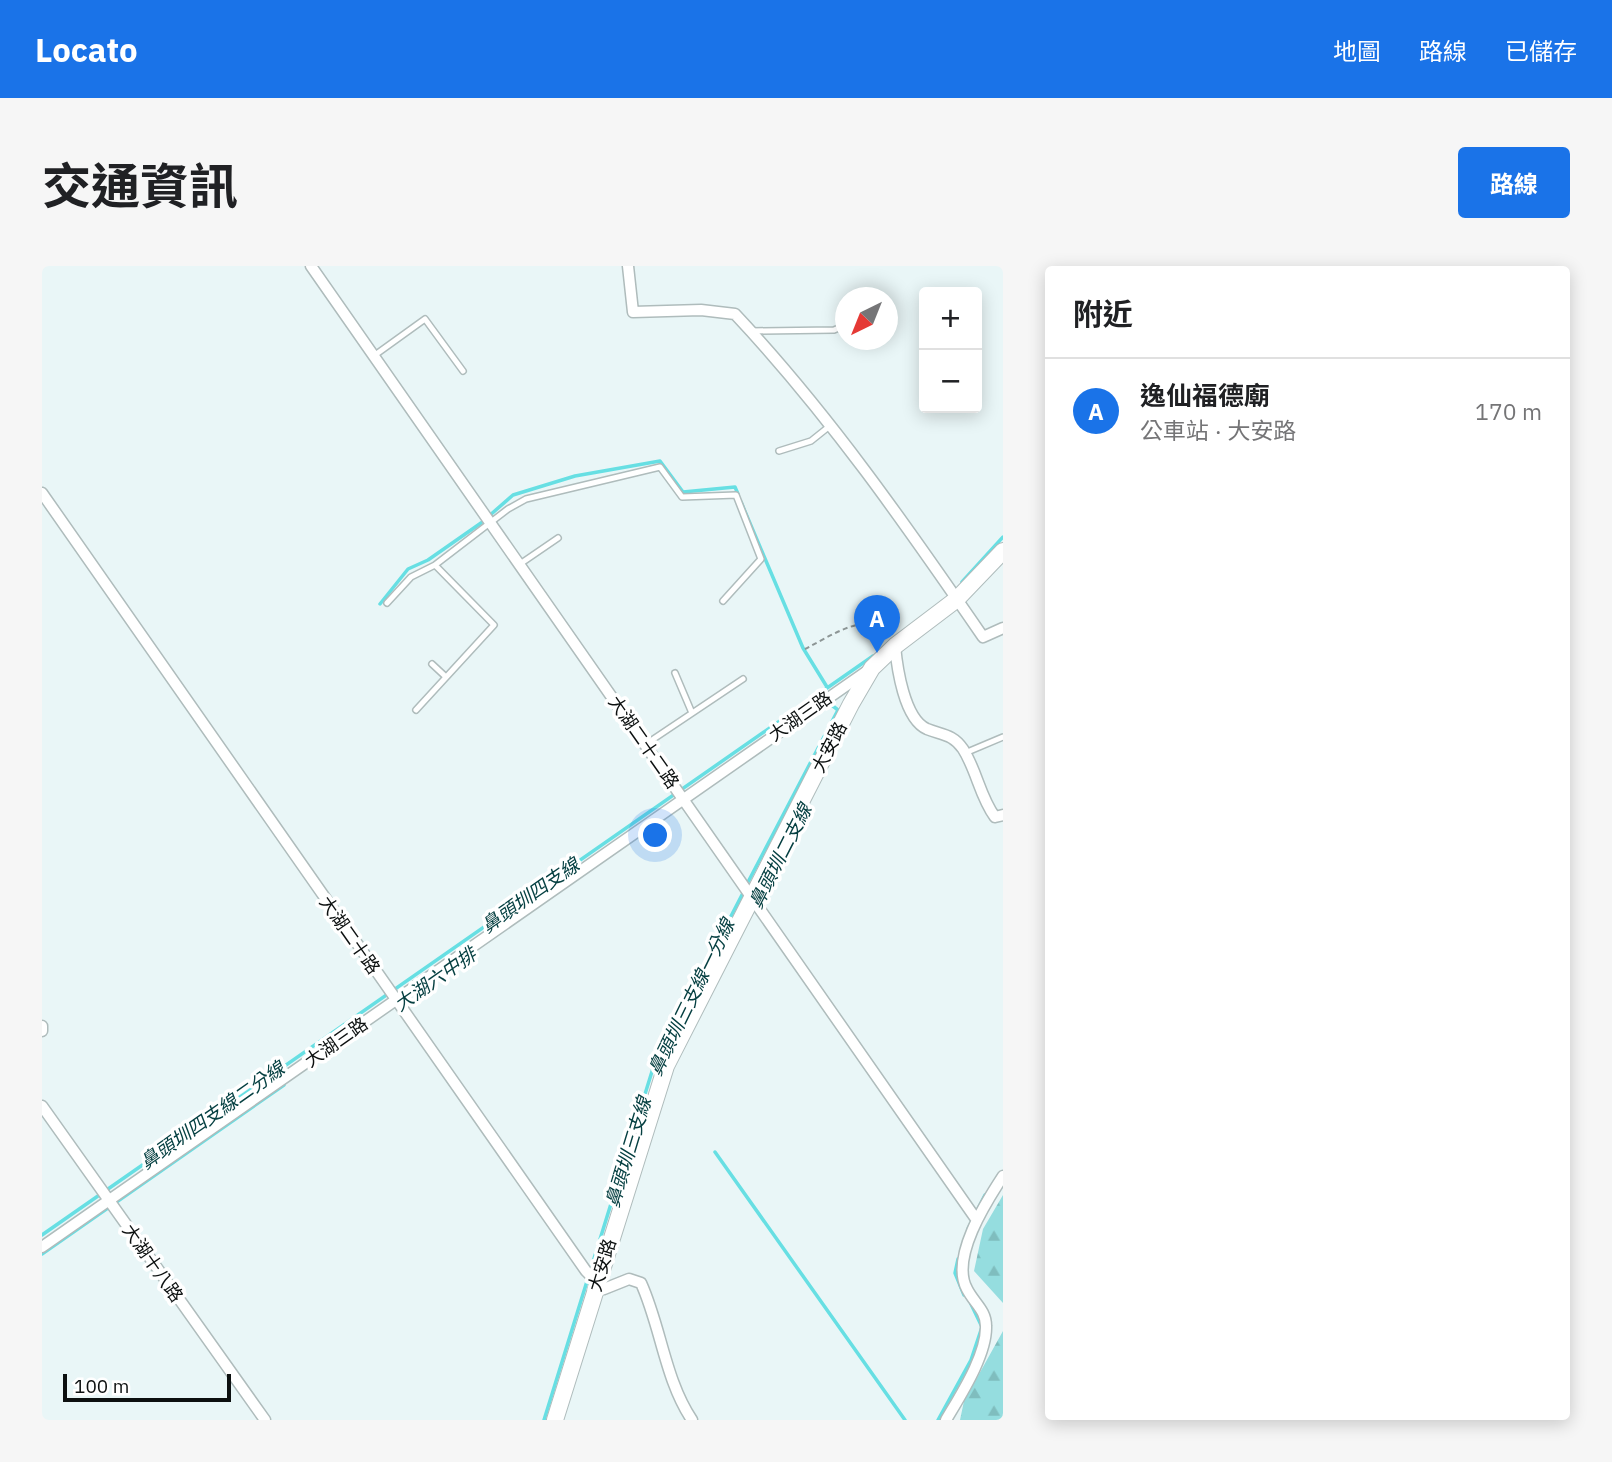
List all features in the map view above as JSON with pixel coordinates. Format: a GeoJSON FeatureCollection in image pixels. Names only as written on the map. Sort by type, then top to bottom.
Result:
{"type":"FeatureCollection","features":[{"type":"Feature","properties":{"kind":"street","name":"大湖二十二路"},"geometry":{"type":"LineString","coordinates":[[311,266],[976,1219]]}},
{"type":"Feature","properties":{"kind":"street"},"geometry":{"type":"LineString","coordinates":[[628,266],[633,312],[722,311],[735,314],[831,425],[983,637],[1003,628]]}},
{"type":"Feature","properties":{"kind":"street","name":"大湖二十路"},"geometry":{"type":"LineString","coordinates":[[42,493],[395,1000],[597,1284]]}},
{"type":"Feature","properties":{"kind":"street","name":"大安路"},"geometry":{"type":"LineString","coordinates":[[555,1420],[666,1066],[872,668],[900,642],[957,599],[1003,551]]}},
{"type":"Feature","properties":{"kind":"street"},"geometry":{"type":"LineString","coordinates":[[900,642],[899,685],[919,723],[927,729],[948,734],[965,753],[987,806],[995,817],[1003,815]]}},
{"type":"Feature","properties":{"kind":"street","name":"大湖三路"},"geometry":{"type":"LineString","coordinates":[[42,1247],[872,668]]}},
{"type":"Feature","properties":{"kind":"street","name":"大湖十八路"},"geometry":{"type":"LineString","coordinates":[[42,1106],[265,1420]]}},
{"type":"Feature","properties":{"kind":"street"},"geometry":{"type":"LineString","coordinates":[[946,1420],[970,1380],[986,1331],[985,1314],[967,1290],[961,1273],[976,1219],[1003,1176]]}},
{"type":"Feature","properties":{"kind":"street"},"geometry":{"type":"LineString","coordinates":[[597,1284],[604,1289],[629,1279],[641,1283],[655,1314],[681,1405],[692,1420]]}},
{"type":"Feature","properties":{"kind":"lane"},"geometry":{"type":"LineString","coordinates":[[374,356],[425,319],[463,371]]}},
{"type":"Feature","properties":{"kind":"lane"},"geometry":{"type":"LineString","coordinates":[[751,331],[835,330]]}},
{"type":"Feature","properties":{"kind":"lane"},"geometry":{"type":"LineString","coordinates":[[779,451],[811,441],[831,425]]}},
{"type":"Feature","properties":{"kind":"lane"},"geometry":{"type":"LineString","coordinates":[[387,603],[411,577],[435,565],[526,499],[660,467],[682,497],[736,495],[761,559],[723,601]]}},
{"type":"Feature","properties":{"kind":"lane"},"geometry":{"type":"LineString","coordinates":[[520,564],[558,537]]}},
{"type":"Feature","properties":{"kind":"lane"},"geometry":{"type":"LineString","coordinates":[[416,710],[494,625],[435,565]]}},
{"type":"Feature","properties":{"kind":"lane"},"geometry":{"type":"LineString","coordinates":[[432,664],[446,677]]}},
{"type":"Feature","properties":{"kind":"lane"},"geometry":{"type":"LineString","coordinates":[[674,673],[692,713]]}},
{"type":"Feature","properties":{"kind":"lane"},"geometry":{"type":"LineString","coordinates":[[646,744],[743,679]]}},
{"type":"Feature","properties":{"kind":"lane"},"geometry":{"type":"LineString","coordinates":[[965,753],[1003,737]]}},
{"type":"Feature","properties":{"kind":"path"},"geometry":{"type":"LineString","coordinates":[[805,649],[856,624],[884,624],[900,642]]}},
{"type":"Feature","properties":{"kind":"green space"},"geometry":{"type":"Polygon","coordinates":[[[1003,1195],[1003,1303],[974,1271],[983,1229],[1003,1195]]]}},
{"type":"Feature","properties":{"kind":"green space"},"geometry":{"type":"Polygon","coordinates":[[[1003,1331],[1003,1420],[960,1420],[964,1401],[1003,1331]]]}},
{"type":"Feature","properties":{"kind":"waterway"},"geometry":{"type":"LineString","coordinates":[[380,604],[408,569],[428,560],[481,523],[513,495],[575,476],[660,461],[683,492],[735,487],[738,494]]}},
{"type":"Feature","properties":{"kind":"waterway"},"geometry":{"type":"LineString","coordinates":[[741,502],[803,648],[827,687]]}},
{"type":"Feature","properties":{"kind":"waterway","name":"鼻頭圳四支線"},"geometry":{"type":"LineString","coordinates":[[962,582],[1003,537]]}},
{"type":"Feature","properties":{"kind":"waterway","name":"鼻頭圳四支線"},"geometry":{"type":"LineString","coordinates":[[42,1235],[873,656]]}},
{"type":"Feature","properties":{"kind":"waterway","name":"大湖六中排"},"geometry":{"type":"LineString","coordinates":[[826,705],[829,703],[838,710]]}},
{"type":"Feature","properties":{"kind":"waterway","name":"鼻頭圳三支線"},"geometry":{"type":"LineString","coordinates":[[747,884],[838,710]]}},
{"type":"Feature","properties":{"kind":"waterway","name":"鼻頭圳三支線"},"geometry":{"type":"LineString","coordinates":[[544,1420],[654,1065],[744,891]]}},
{"type":"Feature","properties":{"kind":"waterway","name":"大湖六中排"},"geometry":{"type":"LineString","coordinates":[[42,1254],[284,1085]]}},
{"type":"Feature","properties":{"kind":"waterway"},"geometry":{"type":"LineString","coordinates":[[715,1152],[905,1420]]}},
{"type":"Feature","properties":{"kind":"waterway"},"geometry":{"type":"LineString","coordinates":[[968,1229],[985,1195]]}},
{"type":"Feature","properties":{"kind":"waterway"},"geometry":{"type":"LineString","coordinates":[[958,1259],[955,1273],[964,1295]]}},
{"type":"Feature","properties":{"kind":"waterway"},"geometry":{"type":"LineString","coordinates":[[938,1420],[971,1360],[982,1327],[971,1304]]}},
{"type":"Feature","properties":{"kind":"place","name":"逸仙福德廟"},"geometry":{"type":"Point","coordinates":[877,653]}},
{"type":"Feature","properties":{"kind":"water label","name":"鼻頭圳二支線"},"geometry":{"type":"Point","coordinates":[780,856]}},
{"type":"Feature","properties":{"kind":"water label","name":"鼻頭圳三支線一分線"},"geometry":{"type":"Point","coordinates":[691,997]}},
{"type":"Feature","properties":{"kind":"water label","name":"鼻頭圳四支線二分線"},"geometry":{"type":"Point","coordinates":[212,1115]}}]}
